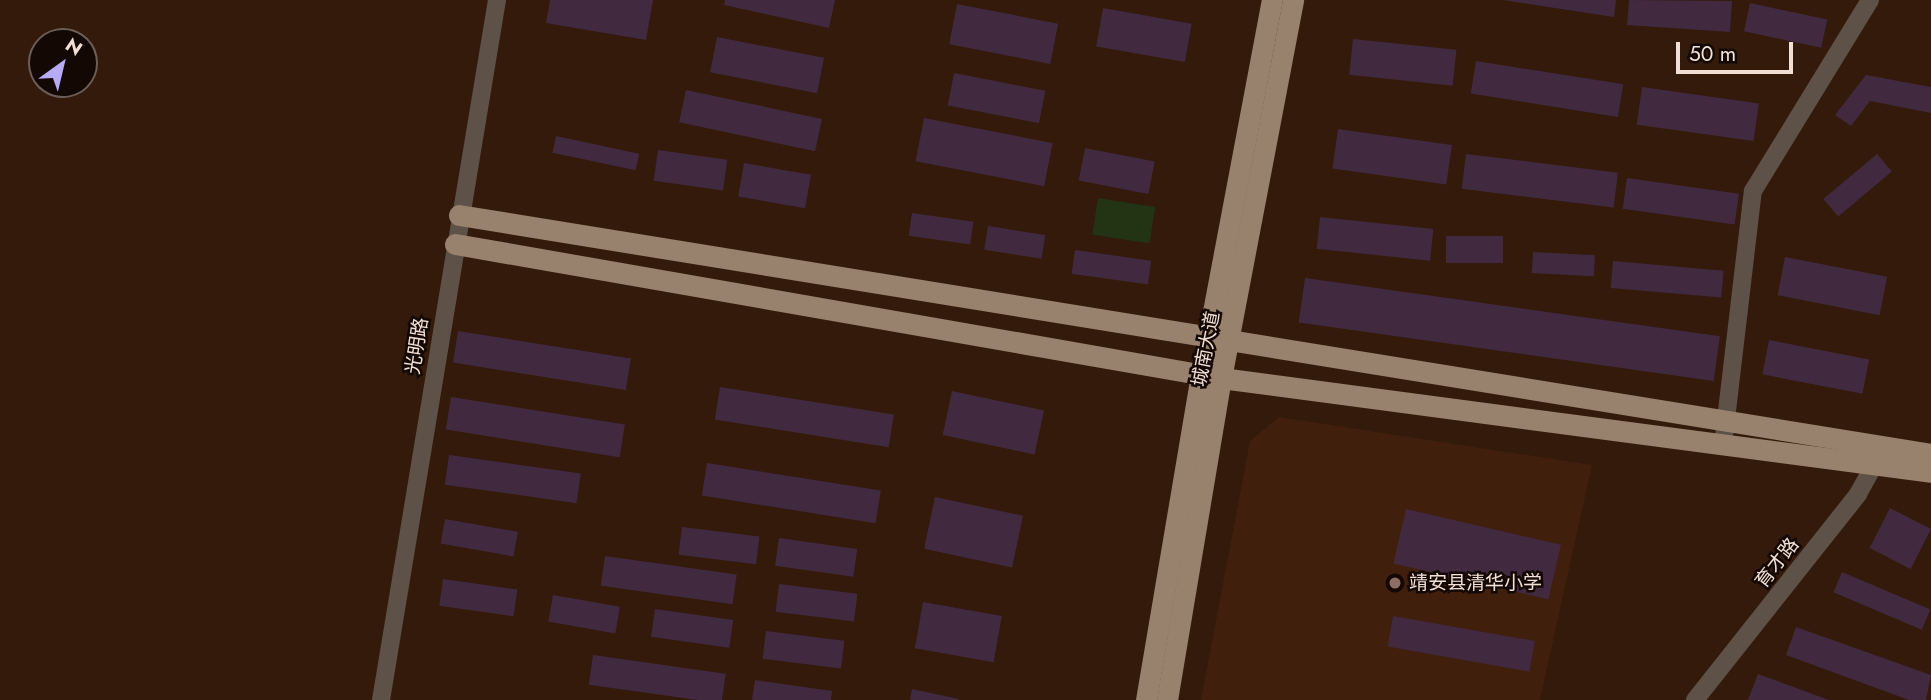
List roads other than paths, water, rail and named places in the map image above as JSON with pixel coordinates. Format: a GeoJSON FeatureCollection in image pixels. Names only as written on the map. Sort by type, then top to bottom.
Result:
{"type":"FeatureCollection","features":[{"type":"Feature","properties":{"kind":"main road","name":"城南大道"},"geometry":{"type":"LineString","coordinates":[[1146,700],[1218,339],[1272,0]]}},
{"type":"Feature","properties":{"kind":"main road","name":"城南大道"},"geometry":{"type":"LineString","coordinates":[[1218,339],[1293,0]]}},
{"type":"Feature","properties":{"kind":"main road"},"geometry":{"type":"LineString","coordinates":[[459,215],[1726,422],[1871,455],[1931,472]]}},
{"type":"Feature","properties":{"kind":"main road"},"geometry":{"type":"LineString","coordinates":[[455,244],[1211,377],[1723,445],[1871,455],[1931,454]]}},
{"type":"Feature","properties":{"kind":"main road","name":"城南大道"},"geometry":{"type":"LineString","coordinates":[[1167,700],[1211,377]]}},
{"type":"Feature","properties":{"kind":"street","name":"光明路"},"geometry":{"type":"LineString","coordinates":[[381,700],[459,215],[497,0]]}},
{"type":"Feature","properties":{"kind":"street"},"geometry":{"type":"LineString","coordinates":[[1723,445],[1753,191],[1870,0]]}},
{"type":"Feature","properties":{"kind":"street","name":"育才路"},"geometry":{"type":"LineString","coordinates":[[1695,700],[1858,494],[1871,455]]}},
{"type":"Feature","properties":{"kind":"place","name":"靖安县清华小学"},"geometry":{"type":"Point","coordinates":[1395,583]}}]}
